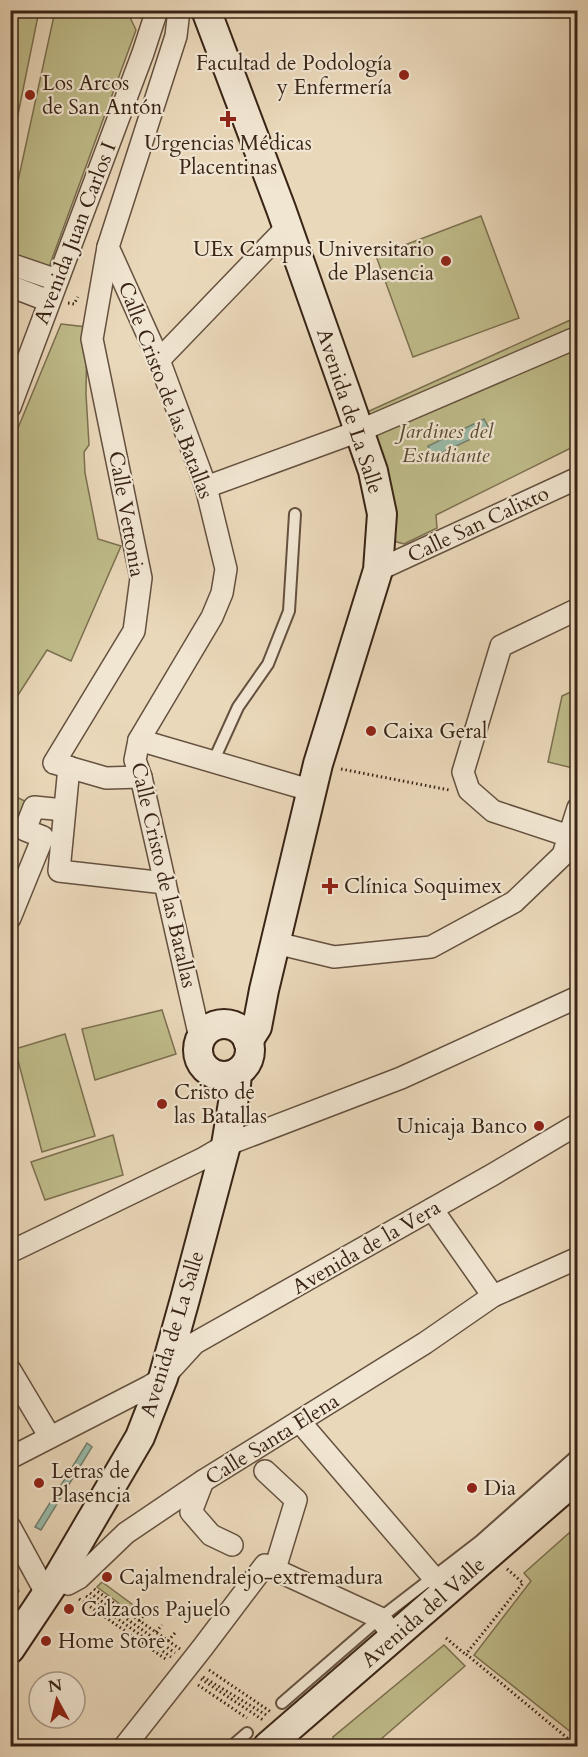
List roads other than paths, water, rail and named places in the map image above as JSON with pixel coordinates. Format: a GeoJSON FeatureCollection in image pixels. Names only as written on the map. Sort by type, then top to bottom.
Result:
{"type":"FeatureCollection","features":[{"type":"Feature","properties":{"kind":"main road","name":"Avenida de La Salle"},"geometry":{"type":"LineString","coordinates":[[206,10],[288,226],[373,471],[382,514],[378,570],[315,778],[257,1027],[239,1033]]}},
{"type":"Feature","properties":{"kind":"main road"},"geometry":{"type":"LineString","coordinates":[[222,1024],[239,1033],[249,1056],[247,1063],[227,1075],[203,1067],[199,1061],[198,1045],[201,1038],[213,1026],[222,1024]]}},
{"type":"Feature","properties":{"kind":"main road","name":"Avenida de La Salle"},"geometry":{"type":"LineString","coordinates":[[10,1649],[67,1588],[141,1437],[163,1378],[227,1135],[224,1096],[227,1075]]}},
{"type":"Feature","properties":{"kind":"main road","name":"Avenida del Valle"},"geometry":{"type":"LineString","coordinates":[[270,1736],[387,1628],[578,1477]]}},
{"type":"Feature","properties":{"kind":"main road","name":"Avenida del Valle"},"geometry":{"type":"LineString","coordinates":[[270,1736],[497,1561],[578,1491]]}},
{"type":"Feature","properties":{"kind":"street","name":"Avenida Juan Carlos I"},"geometry":{"type":"LineString","coordinates":[[140,59],[142,10]]}},
{"type":"Feature","properties":{"kind":"street","name":"Avenida Juan Carlos I"},"geometry":{"type":"LineString","coordinates":[[10,407],[140,59],[156,10]]}},
{"type":"Feature","properties":{"kind":"street"},"geometry":{"type":"LineString","coordinates":[[108,247],[176,36],[179,10]]}},
{"type":"Feature","properties":{"kind":"street","name":"Avenida de La Salle"},"geometry":{"type":"LineString","coordinates":[[196,10],[220,50]]}},
{"type":"Feature","properties":{"kind":"street"},"geometry":{"type":"LineString","coordinates":[[159,360],[288,226]]}},
{"type":"Feature","properties":{"kind":"street","name":"Calle Cristo de las Batallas"},"geometry":{"type":"LineString","coordinates":[[108,247],[159,360],[206,487],[226,568],[222,593],[212,617],[139,740],[135,759],[201,1038]]}},
{"type":"Feature","properties":{"kind":"street","name":"Calle Vettonia"},"geometry":{"type":"LineString","coordinates":[[62,765],[134,631],[141,578],[92,339],[108,247]]}},
{"type":"Feature","properties":{"kind":"street"},"geometry":{"type":"LineString","coordinates":[[10,264],[57,280]]}},
{"type":"Feature","properties":{"kind":"street"},"geometry":{"type":"LineString","coordinates":[[10,286],[49,301]]}},
{"type":"Feature","properties":{"kind":"street"},"geometry":{"type":"LineString","coordinates":[[206,487],[359,431],[578,337]]}},
{"type":"Feature","properties":{"kind":"street","name":"Calle San Calixto"},"geometry":{"type":"LineString","coordinates":[[378,570],[578,478]]}},
{"type":"Feature","properties":{"kind":"street"},"geometry":{"type":"LineString","coordinates":[[574,838],[493,811],[469,790],[463,772],[501,646],[578,609]]}},
{"type":"Feature","properties":{"kind":"street"},"geometry":{"type":"LineString","coordinates":[[139,740],[213,762],[315,778]]}},
{"type":"Feature","properties":{"kind":"street"},"geometry":{"type":"LineString","coordinates":[[141,777],[106,778],[62,765],[64,810],[59,871],[165,883]]}},
{"type":"Feature","properties":{"kind":"street"},"geometry":{"type":"LineString","coordinates":[[10,918],[43,837],[25,830],[34,807],[64,810]]}},
{"type":"Feature","properties":{"kind":"street"},"geometry":{"type":"LineString","coordinates":[[276,943],[334,957],[431,947],[514,902],[563,855],[574,838],[578,808]]}},
{"type":"Feature","properties":{"kind":"street"},"geometry":{"type":"LineString","coordinates":[[10,1252],[202,1160],[227,1135],[401,1078],[578,997]]}},
{"type":"Feature","properties":{"kind":"street","name":"Avenida de la Vera"},"geometry":{"type":"LineString","coordinates":[[10,1458],[163,1378],[195,1343],[578,1124]]}},
{"type":"Feature","properties":{"kind":"street"},"geometry":{"type":"LineString","coordinates":[[432,1209],[493,1296]]}},
{"type":"Feature","properties":{"kind":"street","name":"Calle Santa Elena"},"geometry":{"type":"LineString","coordinates":[[67,1588],[126,1533],[203,1481],[425,1343],[493,1296],[578,1258]]}},
{"type":"Feature","properties":{"kind":"street"},"geometry":{"type":"LineString","coordinates":[[10,1370],[50,1437]]}},
{"type":"Feature","properties":{"kind":"street"},"geometry":{"type":"LineString","coordinates":[[300,1422],[442,1583]]}},
{"type":"Feature","properties":{"kind":"street"},"geometry":{"type":"LineString","coordinates":[[125,1746],[162,1700],[191,1658],[270,1567],[296,1500],[266,1471]]}},
{"type":"Feature","properties":{"kind":"street"},"geometry":{"type":"LineString","coordinates":[[203,1481],[191,1512],[210,1535],[232,1545]]}},
{"type":"Feature","properties":{"kind":"street"},"geometry":{"type":"LineString","coordinates":[[10,1527],[67,1588]]}},
{"type":"Feature","properties":{"kind":"street"},"geometry":{"type":"LineString","coordinates":[[270,1567],[387,1628]]}},
{"type":"Feature","properties":{"kind":"lane"},"geometry":{"type":"LineString","coordinates":[[213,762],[238,707],[268,664],[289,611],[295,514]]}},
{"type":"Feature","properties":{"kind":"lane","name":"Avenida del Valle"},"geometry":{"type":"LineString","coordinates":[[442,1583],[480,1541],[578,1454]]}},
{"type":"Feature","properties":{"kind":"lane","name":"Avenida del Valle"},"geometry":{"type":"LineString","coordinates":[[282,1703],[387,1628]]}},
{"type":"Feature","properties":{"kind":"lane","name":"Avenida del Valle"},"geometry":{"type":"LineString","coordinates":[[232,1746],[270,1736]]}},
{"type":"Feature","properties":{"kind":"place","name":"Facultad de Podología y Enfermería"},"geometry":{"type":"Point","coordinates":[404,75]}},
{"type":"Feature","properties":{"kind":"place","name":"Los Arcos de San Antón"},"geometry":{"type":"Point","coordinates":[30,95]}},
{"type":"Feature","properties":{"kind":"place","name":"Urgencias Médicas Placentinas"},"geometry":{"type":"Point","coordinates":[228,119]}},
{"type":"Feature","properties":{"kind":"place","name":"UEx Campus Universitario de Plasencia"},"geometry":{"type":"Point","coordinates":[446,261]}},
{"type":"Feature","properties":{"kind":"place","name":"Caixa Geral"},"geometry":{"type":"Point","coordinates":[371,731]}},
{"type":"Feature","properties":{"kind":"place","name":"Clínica Soquimex"},"geometry":{"type":"Point","coordinates":[330,886]}},
{"type":"Feature","properties":{"kind":"place","name":"Cristo de las Batallas"},"geometry":{"type":"Point","coordinates":[162,1104]}},
{"type":"Feature","properties":{"kind":"place","name":"Unicaja Banco"},"geometry":{"type":"Point","coordinates":[539,1126]}},
{"type":"Feature","properties":{"kind":"place","name":"Letras de Plasencia"},"geometry":{"type":"Point","coordinates":[39,1483]}},
{"type":"Feature","properties":{"kind":"place","name":"Dia"},"geometry":{"type":"Point","coordinates":[472,1488]}},
{"type":"Feature","properties":{"kind":"place","name":"Cajalmendralejo-extremadura"},"geometry":{"type":"Point","coordinates":[107,1577]}},
{"type":"Feature","properties":{"kind":"place","name":"Calzados Pajuelo"},"geometry":{"type":"Point","coordinates":[69,1609]}},
{"type":"Feature","properties":{"kind":"place","name":"Home Store"},"geometry":{"type":"Point","coordinates":[46,1641]}},
{"type":"Feature","properties":{"kind":"park label","name":"Jardines del Estudiante"},"geometry":{"type":"Point","coordinates":[446,443]}}]}
